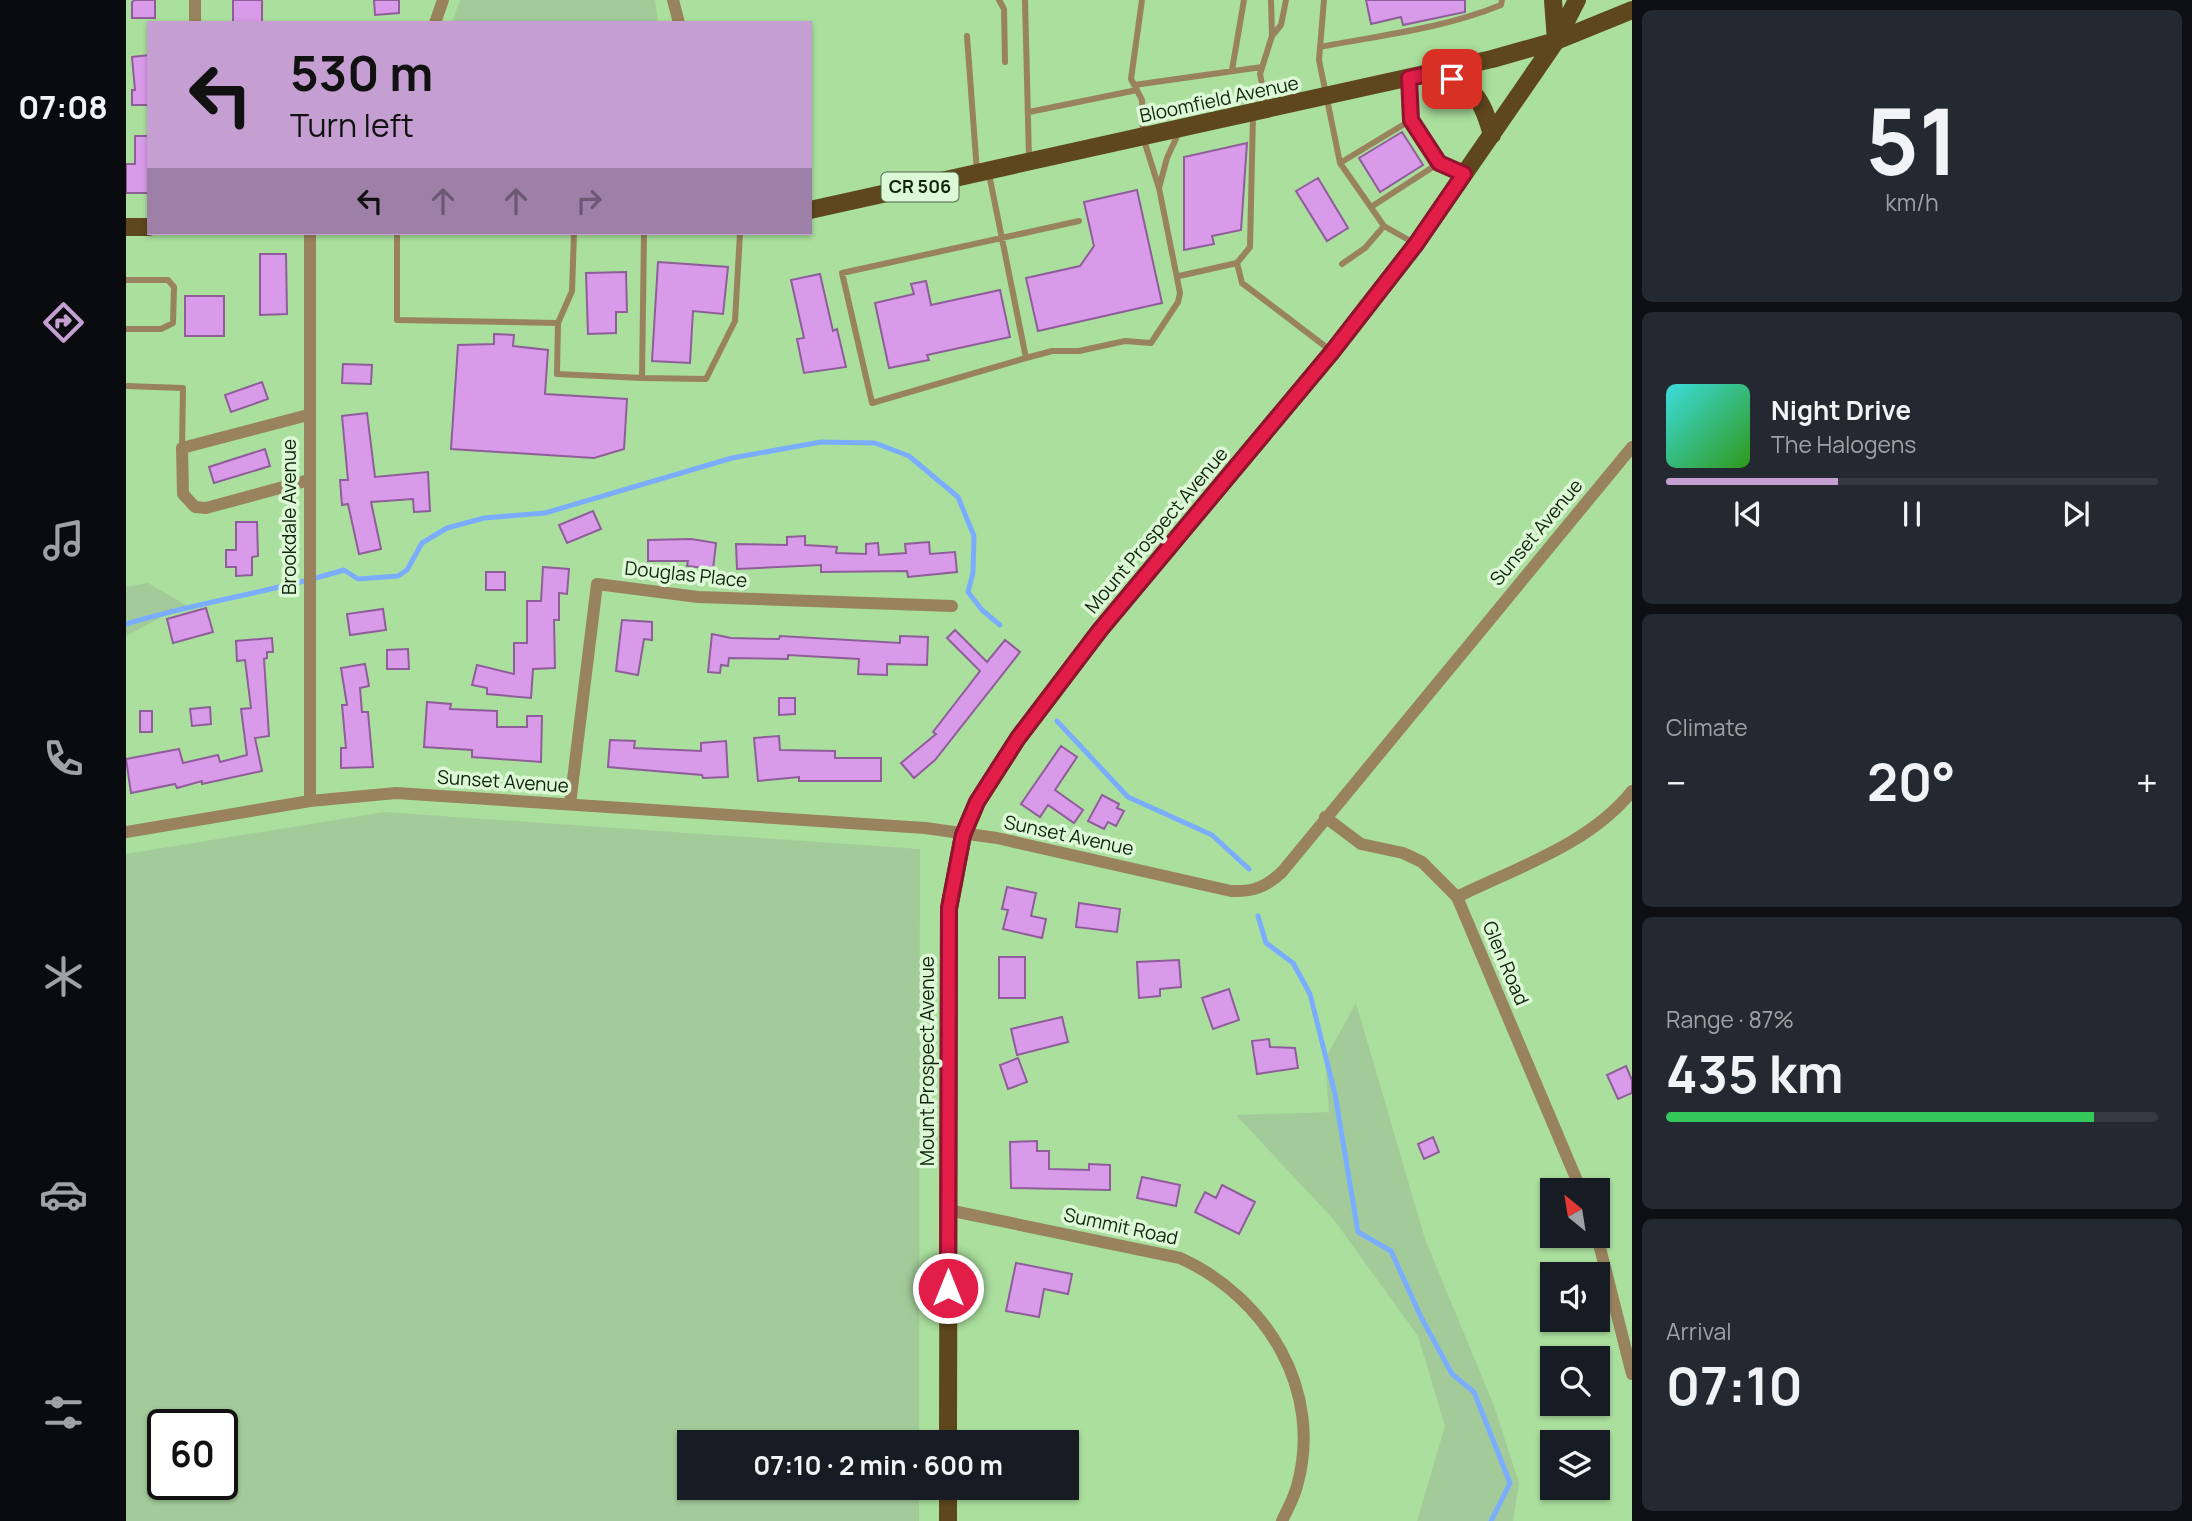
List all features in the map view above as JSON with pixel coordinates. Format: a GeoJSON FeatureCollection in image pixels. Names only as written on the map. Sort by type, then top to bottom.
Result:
{"type":"FeatureCollection","features":[{"type":"Feature","properties":{"kind":"main road"},"geometry":{"type":"LineString","coordinates":[[1553,0],[1556,41]]}},
{"type":"Feature","properties":{"kind":"main road","name":"Mount Prospect Avenue"},"geometry":{"type":"LineString","coordinates":[[948,1430],[949,908],[963,835],[995,772],[1059,684],[1332,352],[1416,244],[1556,41],[1577,0]]}},
{"type":"Feature","properties":{"kind":"main road","name":"Bloomfield Avenue"},"geometry":{"type":"LineString","coordinates":[[812,210],[1438,72],[1556,41],[1632,10]]}},
{"type":"Feature","properties":{"kind":"main road"},"geometry":{"type":"LineString","coordinates":[[1438,72],[1467,86],[1481,100],[1492,135]]}},
{"type":"Feature","properties":{"kind":"main road"},"geometry":{"type":"LineString","coordinates":[[126,227],[147,227]]}},
{"type":"Feature","properties":{"kind":"main road"},"geometry":{"type":"LineString","coordinates":[[948,1500],[948,1521]]}},
{"type":"Feature","properties":{"kind":"street"},"geometry":{"type":"LineString","coordinates":[[195,0],[195,21]]}},
{"type":"Feature","properties":{"kind":"street"},"geometry":{"type":"LineString","coordinates":[[436,21],[443,0]]}},
{"type":"Feature","properties":{"kind":"street"},"geometry":{"type":"LineString","coordinates":[[673,0],[678,21]]}},
{"type":"Feature","properties":{"kind":"street","name":"Brookdale Avenue"},"geometry":{"type":"LineString","coordinates":[[310,235],[307,593],[310,801]]}},
{"type":"Feature","properties":{"kind":"street"},"geometry":{"type":"LineString","coordinates":[[308,415],[182,447],[183,495],[195,507],[206,508],[309,480]]}},
{"type":"Feature","properties":{"kind":"street","name":"Sunset Avenue"},"geometry":{"type":"LineString","coordinates":[[126,832],[310,801],[396,793],[925,828],[997,838],[1242,891],[1268,885],[1632,447]]}},
{"type":"Feature","properties":{"kind":"street","name":"Douglas Place"},"geometry":{"type":"LineString","coordinates":[[570,804],[597,584],[698,597],[952,606]]}},
{"type":"Feature","properties":{"kind":"street"},"geometry":{"type":"LineString","coordinates":[[1457,897],[1586,832],[1615,810],[1632,791]]}},
{"type":"Feature","properties":{"kind":"street","name":"Glen Road"},"geometry":{"type":"LineString","coordinates":[[1325,817],[1361,844],[1403,853],[1422,862],[1457,897],[1576,1178]]}},
{"type":"Feature","properties":{"kind":"street","name":"Summit Road"},"geometry":{"type":"LineString","coordinates":[[948,1210],[1180,1258],[1214,1276],[1245,1300],[1281,1349],[1300,1407],[1301,1468],[1297,1488],[1282,1521]]}},
{"type":"Feature","properties":{"kind":"street"},"geometry":{"type":"LineString","coordinates":[[1600,1248],[1632,1374]]}},
{"type":"Feature","properties":{"kind":"lane"},"geometry":{"type":"LineString","coordinates":[[999,0],[1004,9],[1005,62]]}},
{"type":"Feature","properties":{"kind":"lane"},"geometry":{"type":"LineString","coordinates":[[1025,0],[1029,163]]}},
{"type":"Feature","properties":{"kind":"lane"},"geometry":{"type":"LineString","coordinates":[[1079,221],[842,273],[872,403],[1026,358],[1125,341],[1151,342],[1178,302],[1179,276],[1159,188],[1143,137],[1142,100],[1131,79],[1142,0]]}},
{"type":"Feature","properties":{"kind":"lane"},"geometry":{"type":"LineString","coordinates":[[1232,70],[1244,0]]}},
{"type":"Feature","properties":{"kind":"lane"},"geometry":{"type":"LineString","coordinates":[[1179,276],[1237,262],[1250,247],[1260,112],[1260,74],[1272,36],[1271,0]]}},
{"type":"Feature","properties":{"kind":"lane"},"geometry":{"type":"LineString","coordinates":[[1272,36],[1281,25],[1286,0]]}},
{"type":"Feature","properties":{"kind":"lane"},"geometry":{"type":"LineString","coordinates":[[1324,0],[1320,47],[1326,97],[1340,163],[1384,226],[1416,244]]}},
{"type":"Feature","properties":{"kind":"lane"},"geometry":{"type":"LineString","coordinates":[[1320,47],[1436,27],[1479,14],[1501,5],[1502,0]]}},
{"type":"Feature","properties":{"kind":"lane"},"geometry":{"type":"LineString","coordinates":[[967,36],[983,173],[1004,237],[1026,358]]}},
{"type":"Feature","properties":{"kind":"lane"},"geometry":{"type":"LineString","coordinates":[[1029,112],[1135,87],[1262,67]]}},
{"type":"Feature","properties":{"kind":"lane"},"geometry":{"type":"LineString","coordinates":[[1409,78],[1411,120],[1439,163],[1464,174]]}},
{"type":"Feature","properties":{"kind":"lane"},"geometry":{"type":"LineString","coordinates":[[1340,163],[1411,120]]}},
{"type":"Feature","properties":{"kind":"lane"},"geometry":{"type":"LineString","coordinates":[[1159,188],[1167,158],[1181,129]]}},
{"type":"Feature","properties":{"kind":"lane"},"geometry":{"type":"LineString","coordinates":[[1371,207],[1439,163]]}},
{"type":"Feature","properties":{"kind":"lane"},"geometry":{"type":"LineString","coordinates":[[1342,264],[1365,248],[1384,226]]}},
{"type":"Feature","properties":{"kind":"lane"},"geometry":{"type":"LineString","coordinates":[[397,235],[397,320],[558,323]]}},
{"type":"Feature","properties":{"kind":"lane"},"geometry":{"type":"LineString","coordinates":[[574,235],[572,291],[558,323],[557,374],[706,379],[735,321],[740,235]]}},
{"type":"Feature","properties":{"kind":"lane"},"geometry":{"type":"LineString","coordinates":[[642,378],[644,235]]}},
{"type":"Feature","properties":{"kind":"lane"},"geometry":{"type":"LineString","coordinates":[[1237,262],[1242,283],[1332,352]]}},
{"type":"Feature","properties":{"kind":"lane"},"geometry":{"type":"LineString","coordinates":[[126,281],[167,279],[174,287],[173,323],[160,329],[126,329]]}},
{"type":"Feature","properties":{"kind":"lane"},"geometry":{"type":"LineString","coordinates":[[126,386],[183,388],[182,447]]}},
{"type":"Feature","properties":{"kind":"green space"},"geometry":{"type":"Polygon","coordinates":[[[460,0],[655,0],[658,21],[453,21],[460,0]]]}},
{"type":"Feature","properties":{"kind":"green space"},"geometry":{"type":"Polygon","coordinates":[[[148,583],[191,608],[164,616],[126,636],[126,587],[148,583]]]}},
{"type":"Feature","properties":{"kind":"green space"},"geometry":{"type":"Polygon","coordinates":[[[384,812],[920,849],[919,1430],[677,1430],[677,1500],[919,1500],[919,1521],[126,1521],[126,854],[384,812]]]}},
{"type":"Feature","properties":{"kind":"green space"},"geometry":{"type":"Polygon","coordinates":[[[1356,1003],[1425,1239],[1494,1406],[1519,1483],[1513,1521],[1417,1521],[1445,1426],[1418,1336],[1334,1220],[1236,1115],[1329,1112],[1325,1059],[1356,1003]]]}},
{"type":"Feature","properties":{"kind":"building"},"geometry":{"type":"Polygon","coordinates":[[[155,0],[155,18],[132,18],[132,2],[155,0]]]}},
{"type":"Feature","properties":{"kind":"building"},"geometry":{"type":"Polygon","coordinates":[[[233,0],[262,0],[262,21],[233,21],[233,0]]]}},
{"type":"Feature","properties":{"kind":"building"},"geometry":{"type":"Polygon","coordinates":[[[374,0],[399,0],[399,13],[375,15],[374,0]]]}},
{"type":"Feature","properties":{"kind":"building"},"geometry":{"type":"Polygon","coordinates":[[[1366,0],[1465,0],[1465,12],[1403,25],[1401,17],[1371,24],[1366,0]]]}},
{"type":"Feature","properties":{"kind":"building"},"geometry":{"type":"Polygon","coordinates":[[[147,55],[147,105],[132,105],[132,90],[135,90],[132,57],[147,55]]]}},
{"type":"Feature","properties":{"kind":"building"},"geometry":{"type":"Polygon","coordinates":[[[1402,132],[1423,165],[1380,192],[1359,158],[1402,132]]]}},
{"type":"Feature","properties":{"kind":"building"},"geometry":{"type":"Polygon","coordinates":[[[135,136],[147,136],[147,193],[126,193],[126,164],[135,164],[135,136]]]}},
{"type":"Feature","properties":{"kind":"building"},"geometry":{"type":"Polygon","coordinates":[[[1247,143],[1241,230],[1212,236],[1214,244],[1184,250],[1184,157],[1247,143]]]}},
{"type":"Feature","properties":{"kind":"building"},"geometry":{"type":"Polygon","coordinates":[[[1318,178],[1348,228],[1327,241],[1296,191],[1318,178]]]}},
{"type":"Feature","properties":{"kind":"building"},"geometry":{"type":"Polygon","coordinates":[[[1137,190],[1162,303],[1038,331],[1026,278],[1080,266],[1094,246],[1084,202],[1137,190]]]}},
{"type":"Feature","properties":{"kind":"building"},"geometry":{"type":"Polygon","coordinates":[[[260,254],[286,254],[287,314],[260,315],[260,254]]]}},
{"type":"Feature","properties":{"kind":"building"},"geometry":{"type":"Polygon","coordinates":[[[658,262],[728,267],[723,314],[693,311],[690,363],[652,361],[658,262]]]}},
{"type":"Feature","properties":{"kind":"building"},"geometry":{"type":"Polygon","coordinates":[[[626,272],[627,312],[616,312],[616,333],[588,334],[586,273],[626,272]]]}},
{"type":"Feature","properties":{"kind":"building"},"geometry":{"type":"Polygon","coordinates":[[[820,274],[833,331],[837,329],[846,367],[804,373],[797,339],[804,338],[791,280],[820,274]]]}},
{"type":"Feature","properties":{"kind":"building"},"geometry":{"type":"Polygon","coordinates":[[[926,281],[931,305],[1000,290],[1010,337],[927,355],[929,360],[889,368],[875,303],[914,294],[911,284],[926,281]]]}},
{"type":"Feature","properties":{"kind":"building"},"geometry":{"type":"Polygon","coordinates":[[[185,296],[224,296],[224,336],[185,336],[185,296]]]}},
{"type":"Feature","properties":{"kind":"building"},"geometry":{"type":"Polygon","coordinates":[[[494,334],[514,335],[513,346],[548,350],[545,394],[627,399],[624,449],[594,458],[451,449],[458,345],[494,344],[494,334]]]}},
{"type":"Feature","properties":{"kind":"building"},"geometry":{"type":"Polygon","coordinates":[[[343,364],[372,365],[371,384],[342,383],[343,364]]]}},
{"type":"Feature","properties":{"kind":"building"},"geometry":{"type":"Polygon","coordinates":[[[262,382],[268,399],[231,412],[225,395],[262,382]]]}},
{"type":"Feature","properties":{"kind":"building"},"geometry":{"type":"Polygon","coordinates":[[[367,413],[375,477],[428,472],[430,511],[414,512],[413,499],[371,502],[381,549],[359,554],[348,504],[342,505],[340,480],[348,480],[342,416],[367,413]]]}},
{"type":"Feature","properties":{"kind":"building"},"geometry":{"type":"Polygon","coordinates":[[[265,449],[270,466],[214,483],[209,467],[265,449]]]}},
{"type":"Feature","properties":{"kind":"building"},"geometry":{"type":"Polygon","coordinates":[[[593,511],[601,529],[567,543],[559,525],[593,511]]]}},
{"type":"Feature","properties":{"kind":"building"},"geometry":{"type":"Polygon","coordinates":[[[236,522],[257,522],[258,556],[252,557],[252,575],[236,576],[236,567],[226,567],[226,550],[236,550],[236,522]]]}},
{"type":"Feature","properties":{"kind":"building"},"geometry":{"type":"Polygon","coordinates":[[[805,536],[805,545],[837,547],[836,553],[866,554],[866,544],[878,543],[879,555],[906,553],[905,544],[929,542],[930,554],[955,552],[957,572],[908,577],[907,571],[821,572],[821,565],[737,569],[736,544],[787,545],[787,537],[805,536]]]}},
{"type":"Feature","properties":{"kind":"building"},"geometry":{"type":"Polygon","coordinates":[[[691,539],[716,543],[713,569],[687,566],[688,561],[648,561],[648,540],[691,539]]]}},
{"type":"Feature","properties":{"kind":"building"},"geometry":{"type":"Polygon","coordinates":[[[543,567],[569,569],[567,594],[559,593],[559,620],[554,620],[555,668],[533,669],[531,698],[487,694],[487,688],[472,685],[477,665],[514,674],[514,643],[527,643],[527,601],[541,601],[543,567]]]}},
{"type":"Feature","properties":{"kind":"building"},"geometry":{"type":"Polygon","coordinates":[[[486,572],[505,572],[505,590],[486,590],[486,572]]]}},
{"type":"Feature","properties":{"kind":"building"},"geometry":{"type":"Polygon","coordinates":[[[206,608],[213,632],[173,643],[167,619],[206,608]]]}},
{"type":"Feature","properties":{"kind":"building"},"geometry":{"type":"Polygon","coordinates":[[[383,609],[386,630],[350,635],[347,614],[383,609]]]}},
{"type":"Feature","properties":{"kind":"building"},"geometry":{"type":"Polygon","coordinates":[[[622,620],[652,622],[652,640],[644,639],[638,675],[616,671],[622,620]]]}},
{"type":"Feature","properties":{"kind":"building"},"geometry":{"type":"Polygon","coordinates":[[[955,630],[987,662],[1005,640],[1020,652],[935,760],[914,778],[901,763],[936,734],[933,732],[980,671],[947,638],[955,630]]]}},
{"type":"Feature","properties":{"kind":"building"},"geometry":{"type":"Polygon","coordinates":[[[712,634],[731,638],[779,639],[780,636],[900,643],[900,636],[928,637],[927,665],[887,664],[887,675],[858,674],[859,659],[788,655],[788,659],[729,658],[728,666],[721,665],[720,673],[708,672],[712,634]]]}},
{"type":"Feature","properties":{"kind":"building"},"geometry":{"type":"Polygon","coordinates":[[[272,638],[273,652],[267,652],[267,658],[264,659],[269,736],[255,738],[262,771],[202,784],[202,781],[177,788],[175,784],[131,793],[126,759],[179,749],[183,763],[218,755],[220,762],[247,755],[241,709],[251,708],[245,660],[237,661],[236,641],[272,638]]]}},
{"type":"Feature","properties":{"kind":"building"},"geometry":{"type":"Polygon","coordinates":[[[408,649],[409,669],[387,669],[387,650],[408,649]]]}},
{"type":"Feature","properties":{"kind":"building"},"geometry":{"type":"Polygon","coordinates":[[[365,664],[369,686],[360,688],[362,712],[368,712],[373,767],[341,768],[341,748],[346,748],[342,705],[347,705],[341,668],[365,664]]]}},
{"type":"Feature","properties":{"kind":"building"},"geometry":{"type":"Polygon","coordinates":[[[779,698],[795,698],[795,714],[779,715],[779,698]]]}},
{"type":"Feature","properties":{"kind":"building"},"geometry":{"type":"Polygon","coordinates":[[[427,702],[451,704],[450,709],[497,711],[497,727],[527,727],[527,716],[542,716],[541,762],[472,757],[472,750],[424,747],[427,702]]]}},
{"type":"Feature","properties":{"kind":"building"},"geometry":{"type":"Polygon","coordinates":[[[210,707],[211,724],[192,726],[190,709],[210,707]]]}},
{"type":"Feature","properties":{"kind":"building"},"geometry":{"type":"Polygon","coordinates":[[[140,711],[152,711],[152,732],[140,732],[140,711]]]}},
{"type":"Feature","properties":{"kind":"building"},"geometry":{"type":"Polygon","coordinates":[[[779,736],[780,750],[835,751],[835,758],[881,758],[881,781],[799,781],[799,777],[758,781],[754,738],[779,736]]]}},
{"type":"Feature","properties":{"kind":"building"},"geometry":{"type":"Polygon","coordinates":[[[610,740],[635,741],[634,748],[701,751],[701,743],[726,741],[728,777],[703,778],[702,775],[608,767],[610,740]]]}},
{"type":"Feature","properties":{"kind":"building"},"geometry":{"type":"Polygon","coordinates":[[[1061,746],[1077,757],[1055,790],[1083,810],[1074,823],[1048,805],[1040,817],[1021,804],[1061,746]]]}},
{"type":"Feature","properties":{"kind":"building"},"geometry":{"type":"Polygon","coordinates":[[[1102,795],[1119,804],[1117,808],[1124,811],[1116,826],[1108,822],[1104,829],[1088,821],[1102,795]]]}},
{"type":"Feature","properties":{"kind":"building"},"geometry":{"type":"Polygon","coordinates":[[[1007,887],[1036,893],[1031,916],[1046,919],[1042,938],[1003,929],[1008,910],[1002,909],[1007,887]]]}},
{"type":"Feature","properties":{"kind":"building"},"geometry":{"type":"Polygon","coordinates":[[[1079,903],[1120,909],[1117,932],[1076,927],[1079,903]]]}},
{"type":"Feature","properties":{"kind":"building"},"geometry":{"type":"Polygon","coordinates":[[[999,957],[1025,957],[1025,998],[999,998],[999,957]]]}},
{"type":"Feature","properties":{"kind":"building"},"geometry":{"type":"Polygon","coordinates":[[[1179,960],[1181,987],[1160,989],[1160,996],[1139,998],[1137,962],[1179,960]]]}},
{"type":"Feature","properties":{"kind":"building"},"geometry":{"type":"Polygon","coordinates":[[[1229,989],[1239,1020],[1213,1029],[1202,998],[1229,989]]]}},
{"type":"Feature","properties":{"kind":"building"},"geometry":{"type":"Polygon","coordinates":[[[1062,1017],[1068,1042],[1017,1055],[1011,1029],[1062,1017]]]}},
{"type":"Feature","properties":{"kind":"building"},"geometry":{"type":"Polygon","coordinates":[[[1269,1039],[1270,1047],[1295,1048],[1298,1068],[1257,1074],[1252,1041],[1269,1039]]]}},
{"type":"Feature","properties":{"kind":"building"},"geometry":{"type":"Polygon","coordinates":[[[1018,1058],[1027,1082],[1008,1089],[1000,1065],[1018,1058]]]}},
{"type":"Feature","properties":{"kind":"building"},"geometry":{"type":"Polygon","coordinates":[[[1626,1066],[1632,1080],[1632,1093],[1618,1099],[1607,1075],[1626,1066]]]}},
{"type":"Feature","properties":{"kind":"building"},"geometry":{"type":"Polygon","coordinates":[[[1433,1137],[1439,1152],[1424,1159],[1418,1144],[1433,1137]]]}},
{"type":"Feature","properties":{"kind":"building"},"geometry":{"type":"Polygon","coordinates":[[[1037,1141],[1037,1151],[1049,1151],[1049,1169],[1089,1170],[1089,1164],[1110,1165],[1110,1190],[1011,1188],[1010,1142],[1037,1141]]]}},
{"type":"Feature","properties":{"kind":"building"},"geometry":{"type":"Polygon","coordinates":[[[1142,1177],[1180,1185],[1176,1206],[1137,1198],[1142,1177]]]}},
{"type":"Feature","properties":{"kind":"building"},"geometry":{"type":"Polygon","coordinates":[[[1222,1185],[1255,1202],[1239,1234],[1195,1212],[1205,1192],[1216,1198],[1222,1185]]]}},
{"type":"Feature","properties":{"kind":"building"},"geometry":{"type":"Polygon","coordinates":[[[1016,1263],[1072,1274],[1068,1294],[1044,1289],[1039,1317],[1006,1311],[1016,1263]]]}},
{"type":"Feature","properties":{"kind":"waterway"},"geometry":{"type":"LineString","coordinates":[[126,624],[344,570],[358,579],[398,576],[407,570],[422,543],[447,528],[484,518],[545,513],[732,458],[821,442],[875,443],[909,456],[958,497],[974,536],[973,573],[968,592],[982,610],[1000,625]]}},
{"type":"Feature","properties":{"kind":"waterway"},"geometry":{"type":"LineString","coordinates":[[1057,721],[1128,797],[1212,835],[1249,869]]}},
{"type":"Feature","properties":{"kind":"waterway"},"geometry":{"type":"LineString","coordinates":[[1258,916],[1266,943],[1293,963],[1310,994],[1335,1094],[1358,1232],[1391,1251],[1421,1317],[1452,1374],[1474,1392],[1510,1483],[1491,1521]]}},
{"type":"Feature","properties":{"kind":"route"},"geometry":{"type":"LineString","coordinates":[[948,1288],[949,908],[963,835],[977,802],[1018,738],[1100,630],[1332,352],[1416,244],[1464,174],[1439,163],[1411,120],[1409,78],[1438,72],[1452,79]]}}]}
